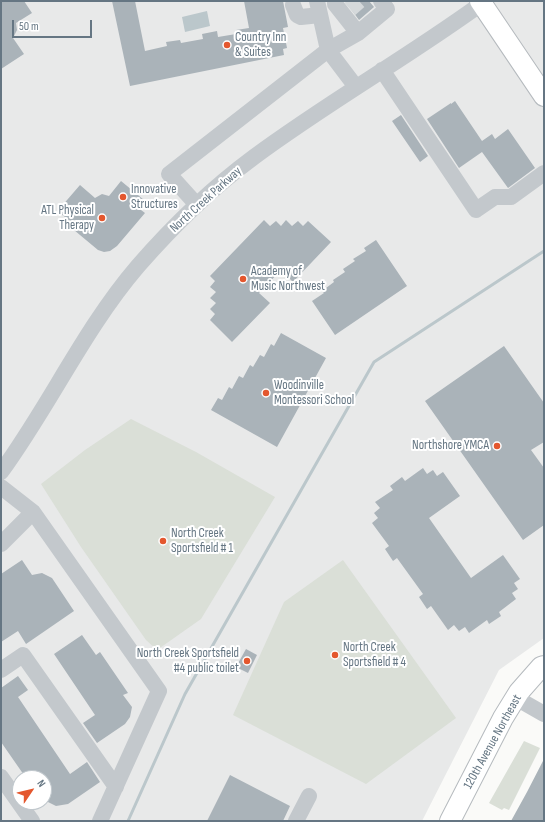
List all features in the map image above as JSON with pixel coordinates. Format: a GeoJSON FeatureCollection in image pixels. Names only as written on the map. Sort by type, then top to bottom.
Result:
{"type":"FeatureCollection","features":[{"type":"Feature","properties":{"kind":"main road"},"geometry":{"type":"LineString","coordinates":[[482,2],[544,96]]}},
{"type":"Feature","properties":{"kind":"main road","name":"120th Avenue Northeast"},"geometry":{"type":"LineString","coordinates":[[450,821],[503,718],[543,662]]}},
{"type":"Feature","properties":{"kind":"street"},"geometry":{"type":"LineString","coordinates":[[197,205],[169,174],[328,50],[358,33],[387,9],[381,1]]}},
{"type":"Feature","properties":{"kind":"street","name":"North Creek Parkway"},"geometry":{"type":"LineString","coordinates":[[1,472],[32,427],[107,305],[138,266],[197,205],[252,158],[482,2]]}},
{"type":"Feature","properties":{"kind":"street"},"geometry":{"type":"LineString","coordinates":[[293,6],[296,14],[301,17],[318,8],[328,50],[356,87]]}},
{"type":"Feature","properties":{"kind":"street"},"geometry":{"type":"LineString","coordinates":[[342,8],[358,33]]}},
{"type":"Feature","properties":{"kind":"street"},"geometry":{"type":"LineString","coordinates":[[382,70],[476,210],[495,198],[511,197],[544,173]]}},
{"type":"Feature","properties":{"kind":"street"},"geometry":{"type":"LineString","coordinates":[[1,487],[33,512],[159,691],[100,821]]}},
{"type":"Feature","properties":{"kind":"street"},"geometry":{"type":"LineString","coordinates":[[1,544],[33,512]]}},
{"type":"Feature","properties":{"kind":"street"},"geometry":{"type":"LineString","coordinates":[[1,670],[23,655],[116,787]]}},
{"type":"Feature","properties":{"kind":"street"},"geometry":{"type":"LineString","coordinates":[[516,698],[544,714]]}},
{"type":"Feature","properties":{"kind":"street"},"geometry":{"type":"LineString","coordinates":[[1,777],[32,821]]}},
{"type":"Feature","properties":{"kind":"street"},"geometry":{"type":"LineString","coordinates":[[296,821],[309,796]]}},
{"type":"Feature","properties":{"kind":"shaded area"},"geometry":{"type":"Polygon","coordinates":[[[1,1],[480,1],[544,96],[544,638],[499,670],[422,821],[1,821],[1,1]]]}},
{"type":"Feature","properties":{"kind":"shaded area"},"geometry":{"type":"Polygon","coordinates":[[[491,1],[544,1],[544,79],[491,1]]]}},
{"type":"Feature","properties":{"kind":"shaded area"},"geometry":{"type":"Polygon","coordinates":[[[207,11],[210,26],[185,32],[182,17],[207,11]]]}},
{"type":"Feature","properties":{"kind":"shaded area","name":"North Creek Sportsfield # 1"},"geometry":{"type":"Polygon","coordinates":[[[131,419],[196,452],[275,497],[201,619],[157,650],[146,640],[81,547],[41,484],[85,450],[131,419]]]}},
{"type":"Feature","properties":{"kind":"shaded area","name":"North Creek Sportsfield # 4"},"geometry":{"type":"Polygon","coordinates":[[[343,560],[456,718],[366,784],[233,715],[284,602],[343,560]]]}},
{"type":"Feature","properties":{"kind":"shaded area"},"geometry":{"type":"Polygon","coordinates":[[[524,741],[540,748],[509,810],[504,808],[502,810],[489,803],[524,741]]]}},
{"type":"Feature","properties":{"kind":"building"},"geometry":{"type":"Polygon","coordinates":[[[1,1],[24,1],[32,13],[16,23],[17,30],[13,38],[24,54],[1,69],[1,1]]]}},
{"type":"Feature","properties":{"kind":"building","name":"Country Inn & Suites"},"geometry":{"type":"Polygon","coordinates":[[[112,1],[135,1],[145,51],[167,46],[166,42],[180,40],[181,43],[203,39],[202,34],[217,31],[218,37],[236,34],[236,30],[249,28],[244,1],[283,1],[288,27],[283,28],[287,48],[283,49],[284,55],[130,86],[112,1]]]}},
{"type":"Feature","properties":{"kind":"building"},"geometry":{"type":"Polygon","coordinates":[[[345,1],[369,1],[374,7],[359,20],[345,1]]]}},
{"type":"Feature","properties":{"kind":"building"},"geometry":{"type":"Polygon","coordinates":[[[455,101],[482,141],[492,134],[495,139],[508,129],[535,168],[508,188],[482,152],[459,168],[427,119],[455,101]]]}},
{"type":"Feature","properties":{"kind":"building"},"geometry":{"type":"Polygon","coordinates":[[[401,115],[428,156],[420,162],[392,121],[401,115]]]}},
{"type":"Feature","properties":{"kind":"building","name":"ATL Physical Therapy"},"geometry":{"type":"Polygon","coordinates":[[[121,181],[144,200],[141,204],[144,206],[141,210],[145,213],[117,246],[110,251],[104,252],[98,250],[62,220],[65,217],[61,214],[64,210],[61,207],[80,185],[95,198],[102,194],[109,196],[121,181]]]}},
{"type":"Feature","properties":{"kind":"building","name":"Academy of Music Northwest"},"geometry":{"type":"Polygon","coordinates":[[[264,220],[270,226],[276,221],[281,226],[286,220],[292,226],[298,221],[303,226],[308,221],[331,242],[293,282],[281,270],[259,293],[270,303],[232,342],[210,320],[215,314],[210,309],[216,303],[210,298],[216,292],[210,287],[215,281],[210,276],[264,220]]]}},
{"type":"Feature","properties":{"kind":"building"},"geometry":{"type":"Polygon","coordinates":[[[376,240],[407,286],[335,335],[312,301],[324,293],[322,291],[334,282],[333,280],[345,272],[343,269],[355,261],[353,259],[366,251],[364,248],[376,240]]]}},
{"type":"Feature","properties":{"kind":"building","name":"Woodinville Montessori School"},"geometry":{"type":"Polygon","coordinates":[[[281,333],[326,358],[277,447],[211,410],[218,398],[222,400],[229,387],[232,389],[239,376],[243,378],[250,365],[253,367],[260,355],[264,357],[271,344],[274,346],[281,333]]]}},
{"type":"Feature","properties":{"kind":"building","name":"Northshore YMCA"},"geometry":{"type":"Polygon","coordinates":[[[504,346],[544,403],[544,442],[531,450],[544,468],[544,525],[523,540],[425,401],[504,346]]]}},
{"type":"Feature","properties":{"kind":"building"},"geometry":{"type":"Polygon","coordinates":[[[423,468],[427,474],[433,470],[437,476],[443,472],[460,496],[429,518],[471,578],[503,555],[520,579],[514,583],[518,589],[512,593],[516,599],[499,612],[501,616],[489,624],[487,620],[469,633],[465,627],[459,631],[454,625],[448,630],[431,606],[427,609],[419,597],[423,594],[397,558],[393,561],[385,549],[389,546],[372,523],[378,518],[374,513],[380,508],[375,502],[393,490],[390,486],[402,477],[405,481],[423,468]]]}},
{"type":"Feature","properties":{"kind":"building"},"geometry":{"type":"Polygon","coordinates":[[[22,560],[32,575],[42,573],[52,578],[74,611],[26,644],[18,631],[1,642],[1,574],[22,560]]]}},
{"type":"Feature","properties":{"kind":"building"},"geometry":{"type":"Polygon","coordinates":[[[82,635],[96,655],[100,652],[128,693],[123,695],[132,707],[130,717],[125,724],[97,743],[83,723],[95,715],[54,654],[82,635]]]}},
{"type":"Feature","properties":{"kind":"building","name":"North Creek Sportsfield #4 public toilet"},"geometry":{"type":"Polygon","coordinates":[[[246,649],[257,655],[248,673],[236,667],[246,649]]]}},
{"type":"Feature","properties":{"kind":"building"},"geometry":{"type":"Polygon","coordinates":[[[18,676],[28,690],[18,697],[70,774],[87,762],[100,782],[68,804],[56,806],[52,804],[52,770],[20,770],[1,742],[1,688],[18,676]]]}},
{"type":"Feature","properties":{"kind":"building"},"geometry":{"type":"Polygon","coordinates":[[[544,759],[544,821],[511,821],[527,792],[544,759]]]}},
{"type":"Feature","properties":{"kind":"building"},"geometry":{"type":"Polygon","coordinates":[[[230,775],[290,806],[283,821],[207,821],[230,775]]]}},
{"type":"Feature","properties":{"kind":"waterway"},"geometry":{"type":"LineString","coordinates":[[128,821],[185,694],[374,362],[544,251]]}},
{"type":"Feature","properties":{"kind":"tunnel"},"geometry":{"type":"LineString","coordinates":[[350,9],[359,1]]}},
{"type":"Feature","properties":{"kind":"place","name":"Country Inn & Suites"},"geometry":{"type":"Point","coordinates":[227,45]}},
{"type":"Feature","properties":{"kind":"place","name":"Innovative Structures"},"geometry":{"type":"Point","coordinates":[123,197]}},
{"type":"Feature","properties":{"kind":"place","name":"ATL Physical Therapy"},"geometry":{"type":"Point","coordinates":[102,218]}},
{"type":"Feature","properties":{"kind":"place","name":"Academy of Music Northwest"},"geometry":{"type":"Point","coordinates":[243,279]}},
{"type":"Feature","properties":{"kind":"place","name":"Woodinville Montessori School"},"geometry":{"type":"Point","coordinates":[266,393]}},
{"type":"Feature","properties":{"kind":"place","name":"Northshore YMCA"},"geometry":{"type":"Point","coordinates":[497,446]}},
{"type":"Feature","properties":{"kind":"place","name":"North Creek Sportsfield # 1"},"geometry":{"type":"Point","coordinates":[163,541]}},
{"type":"Feature","properties":{"kind":"place","name":"North Creek Sportsfield # 4"},"geometry":{"type":"Point","coordinates":[335,655]}},
{"type":"Feature","properties":{"kind":"place","name":"North Creek Sportsfield #4 public toilet"},"geometry":{"type":"Point","coordinates":[247,661]}}]}
